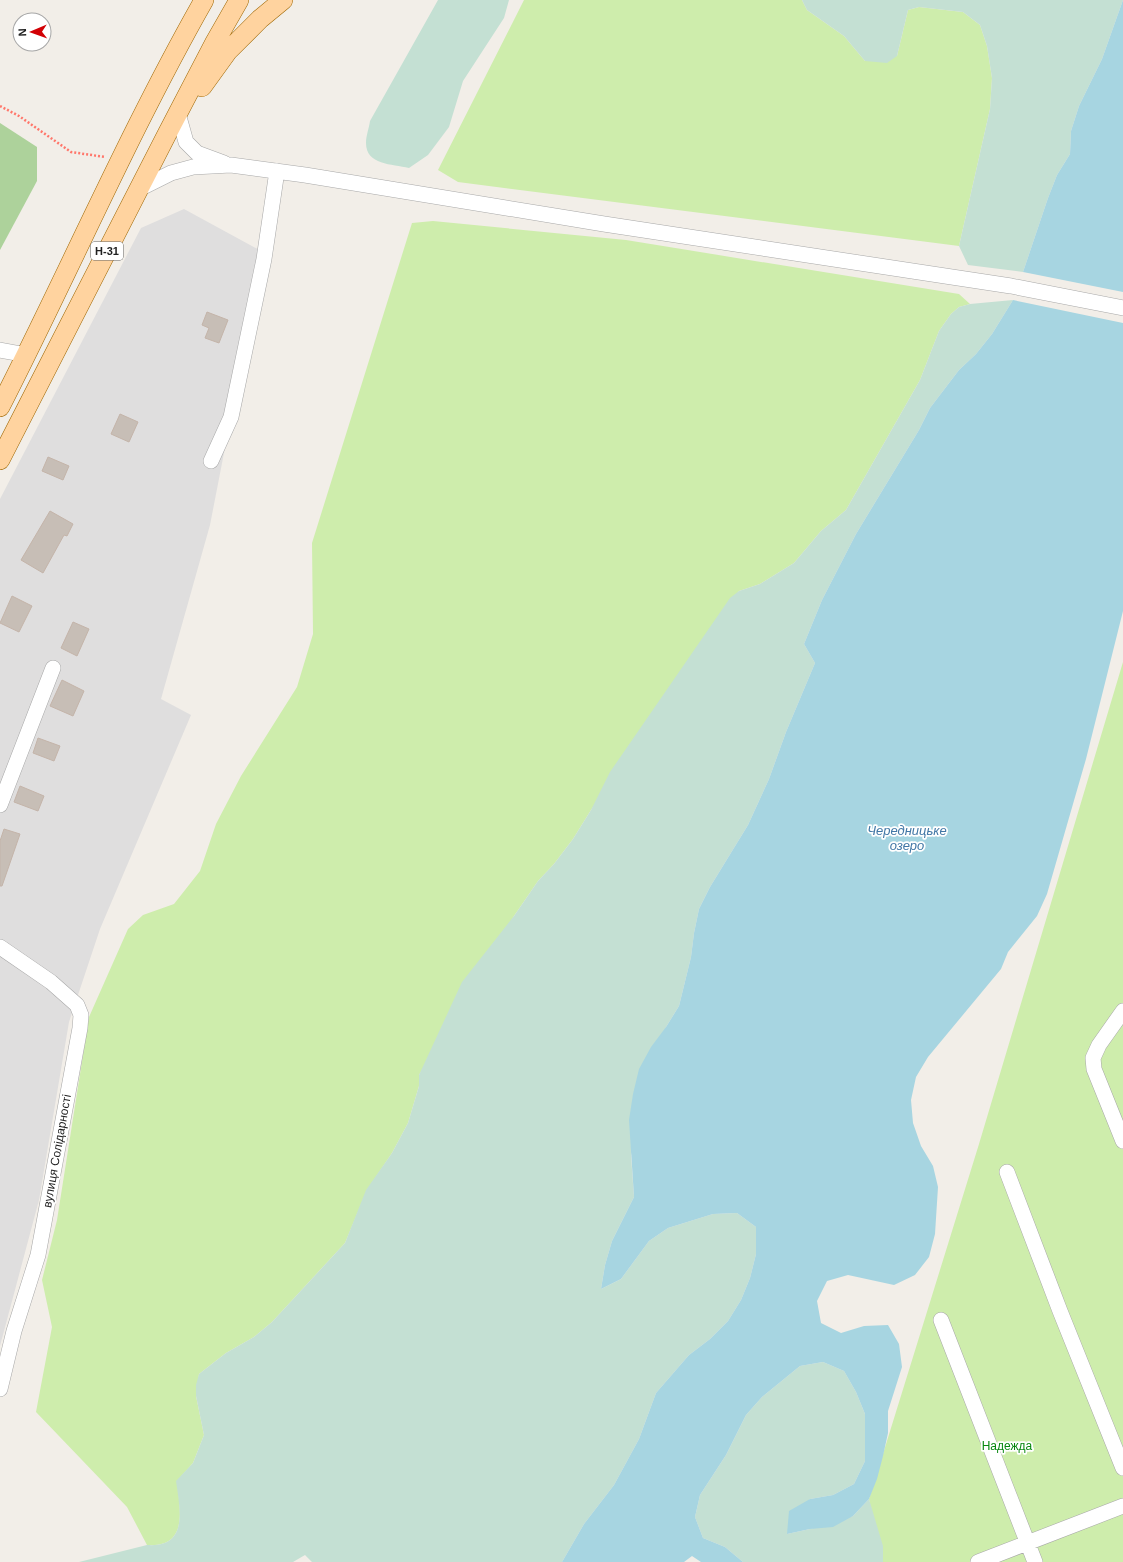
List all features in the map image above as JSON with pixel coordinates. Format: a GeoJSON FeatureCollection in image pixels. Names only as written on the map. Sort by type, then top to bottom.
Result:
{"type":"FeatureCollection","features":[{"type":"Feature","properties":{"kind":"main road","name":"Н-31"},"geometry":{"type":"LineString","coordinates":[[0,407],[121,159],[185,33],[204,0]]}},
{"type":"Feature","properties":{"kind":"main road","name":"Н-31"},"geometry":{"type":"LineString","coordinates":[[0,460],[167,134],[239,0]]}},
{"type":"Feature","properties":{"kind":"main road"},"geometry":{"type":"LineString","coordinates":[[167,134],[228,51],[260,18],[283,0]]}},
{"type":"Feature","properties":{"kind":"street"},"geometry":{"type":"LineString","coordinates":[[185,33],[199,0]]}},
{"type":"Feature","properties":{"kind":"street"},"geometry":{"type":"LineString","coordinates":[[180,117],[186,142],[197,153],[231,165]]}},
{"type":"Feature","properties":{"kind":"street"},"geometry":{"type":"LineString","coordinates":[[139,189],[171,173],[193,167],[231,165],[306,175],[604,224],[1011,286],[1123,308]]}},
{"type":"Feature","properties":{"kind":"street"},"geometry":{"type":"LineString","coordinates":[[211,461],[231,417],[264,259],[276,171]]}},
{"type":"Feature","properties":{"kind":"street"},"geometry":{"type":"LineString","coordinates":[[0,350],[26,355]]}},
{"type":"Feature","properties":{"kind":"street"},"geometry":{"type":"LineString","coordinates":[[0,805],[53,668]]}},
{"type":"Feature","properties":{"kind":"street","name":"вулиця Солідарності"},"geometry":{"type":"LineString","coordinates":[[0,947],[51,982],[77,1005],[80,1015],[80,1028],[38,1255],[14,1331],[0,1389]]}},
{"type":"Feature","properties":{"kind":"street"},"geometry":{"type":"LineString","coordinates":[[1123,1011],[1099,1045],[1093,1058],[1094,1069],[1123,1141]]}},
{"type":"Feature","properties":{"kind":"street"},"geometry":{"type":"LineString","coordinates":[[1007,1172],[1060,1311],[1123,1468]]}},
{"type":"Feature","properties":{"kind":"street"},"geometry":{"type":"LineString","coordinates":[[941,1320],[1035,1562]]}},
{"type":"Feature","properties":{"kind":"street"},"geometry":{"type":"LineString","coordinates":[[978,1562],[1028,1544],[1123,1506]]}},
{"type":"Feature","properties":{"kind":"path"},"geometry":{"type":"LineString","coordinates":[[0,106],[19,116],[72,152],[121,159]]}},
{"type":"Feature","properties":{"kind":"shaded area"},"geometry":{"type":"Polygon","coordinates":[[[184,209],[263,252],[210,525],[161,699],[191,715],[100,929],[69,1022],[39,1200],[0,1346],[0,499],[141,228],[184,209]]]}},
{"type":"Feature","properties":{"kind":"green space"},"geometry":{"type":"Polygon","coordinates":[[[438,0],[509,0],[504,18],[463,81],[449,127],[428,155],[409,168],[375,160],[370,156],[366,143],[370,121],[438,0]]]}},
{"type":"Feature","properties":{"kind":"green space"},"geometry":{"type":"Polygon","coordinates":[[[524,0],[802,0],[807,10],[844,36],[865,61],[897,56],[908,10],[919,7],[963,12],[980,25],[987,46],[992,78],[990,109],[959,246],[458,182],[438,170],[524,0]]]}},
{"type":"Feature","properties":{"kind":"green space"},"geometry":{"type":"Polygon","coordinates":[[[802,0],[1123,0],[1102,59],[1079,106],[1071,131],[1070,154],[1057,175],[1023,272],[968,265],[959,246],[990,109],[992,78],[987,46],[980,25],[963,12],[919,7],[908,10],[897,56],[887,63],[865,61],[844,36],[807,10],[802,0]]]}},
{"type":"Feature","properties":{"kind":"green space"},"geometry":{"type":"Polygon","coordinates":[[[0,123],[37,147],[37,181],[0,250],[0,123]]]}},
{"type":"Feature","properties":{"kind":"green space"},"geometry":{"type":"Polygon","coordinates":[[[433,221],[626,240],[959,294],[970,304],[959,307],[951,314],[939,331],[920,380],[846,510],[821,531],[794,563],[760,584],[739,591],[573,839],[554,864],[538,881],[514,916],[419,1075],[419,1086],[408,1123],[392,1153],[367,1190],[345,1243],[272,1322],[254,1337],[226,1353],[199,1374],[196,1396],[204,1435],[193,1463],[177,1481],[180,1514],[179,1525],[176,1533],[170,1540],[160,1544],[147,1545],[127,1507],[36,1412],[52,1327],[42,1280],[57,1220],[89,1017],[128,929],[143,915],[174,904],[200,871],[216,824],[241,776],[297,687],[313,634],[312,543],[412,223],[433,221]]]}},
{"type":"Feature","properties":{"kind":"green space"},"geometry":{"type":"Polygon","coordinates":[[[1013,300],[992,334],[976,354],[959,370],[930,408],[919,430],[856,534],[822,600],[804,644],[815,663],[786,732],[769,779],[748,825],[710,887],[699,909],[691,957],[679,1006],[666,1027],[631,1155],[634,1197],[612,1241],[605,1265],[601,1289],[621,1279],[649,1241],[668,1228],[713,1214],[737,1213],[756,1227],[756,1254],[750,1278],[741,1300],[728,1321],[710,1339],[689,1355],[656,1393],[639,1439],[614,1485],[584,1524],[562,1562],[312,1562],[305,1555],[293,1562],[79,1562],[147,1545],[160,1544],[170,1540],[176,1533],[179,1525],[180,1514],[176,1481],[193,1463],[204,1435],[196,1396],[196,1385],[199,1374],[226,1353],[254,1337],[272,1322],[345,1243],[366,1190],[392,1153],[408,1123],[419,1086],[419,1075],[462,982],[514,916],[538,881],[554,864],[573,839],[591,810],[610,772],[730,598],[739,591],[760,584],[794,563],[821,531],[846,510],[920,380],[939,331],[951,314],[959,307],[970,304],[1013,300]]]}},
{"type":"Feature","properties":{"kind":"green space","name":"Надежда"},"geometry":{"type":"Polygon","coordinates":[[[1123,662],[1123,1562],[881,1562],[869,1499],[979,1144],[1123,662]]]}},
{"type":"Feature","properties":{"kind":"green space"},"geometry":{"type":"Polygon","coordinates":[[[823,1362],[844,1371],[856,1392],[865,1414],[865,1461],[854,1484],[833,1495],[810,1499],[787,1534],[810,1529],[853,1516],[869,1499],[883,1546],[883,1562],[743,1562],[725,1547],[703,1538],[695,1517],[700,1495],[726,1455],[746,1415],[762,1397],[800,1366],[823,1362]]]}},
{"type":"Feature","properties":{"kind":"water"},"geometry":{"type":"Polygon","coordinates":[[[1123,0],[1123,292],[1023,272],[1057,175],[1070,154],[1071,131],[1079,106],[1102,59],[1123,0]]]}},
{"type":"Feature","properties":{"kind":"water","name":"Чередницьке озеро"},"geometry":{"type":"Polygon","coordinates":[[[1013,300],[1123,323],[1123,611],[1086,759],[1047,894],[1037,916],[1008,952],[1001,969],[928,1057],[916,1077],[911,1100],[913,1123],[921,1146],[933,1166],[938,1187],[935,1234],[929,1257],[915,1275],[894,1285],[848,1275],[827,1281],[817,1301],[821,1323],[841,1333],[864,1326],[888,1325],[899,1344],[902,1367],[888,1411],[888,1433],[877,1479],[869,1499],[853,1516],[833,1527],[810,1529],[787,1534],[789,1511],[810,1499],[833,1495],[854,1484],[865,1461],[865,1414],[856,1392],[844,1371],[823,1362],[800,1366],[762,1397],[746,1415],[726,1455],[700,1495],[695,1517],[703,1538],[725,1547],[743,1562],[701,1562],[692,1556],[684,1562],[562,1562],[584,1524],[614,1485],[639,1439],[656,1393],[689,1355],[710,1339],[728,1321],[741,1300],[750,1278],[756,1254],[756,1227],[737,1213],[713,1214],[668,1228],[649,1241],[621,1279],[601,1289],[605,1265],[612,1241],[634,1197],[629,1120],[639,1069],[651,1047],[679,1006],[691,957],[699,909],[710,887],[748,825],[769,779],[786,732],[815,663],[804,644],[822,600],[856,534],[919,430],[930,408],[959,370],[976,354],[992,334],[1013,300]]]}},
{"type":"Feature","properties":{"kind":"building"},"geometry":{"type":"Polygon","coordinates":[[[207,312],[228,320],[219,343],[205,338],[209,328],[202,325],[207,312]]]}},
{"type":"Feature","properties":{"kind":"building"},"geometry":{"type":"Polygon","coordinates":[[[120,414],[138,422],[129,442],[111,434],[120,414]]]}},
{"type":"Feature","properties":{"kind":"building"},"geometry":{"type":"Polygon","coordinates":[[[48,457],[69,466],[63,480],[42,471],[48,457]]]}},
{"type":"Feature","properties":{"kind":"building"},"geometry":{"type":"Polygon","coordinates":[[[50,511],[73,524],[67,536],[64,535],[43,573],[21,560],[50,511]]]}},
{"type":"Feature","properties":{"kind":"building"},"geometry":{"type":"Polygon","coordinates":[[[12,596],[32,606],[19,632],[0,623],[12,596]]]}},
{"type":"Feature","properties":{"kind":"building"},"geometry":{"type":"Polygon","coordinates":[[[73,622],[89,629],[77,656],[61,648],[73,622]]]}},
{"type":"Feature","properties":{"kind":"building"},"geometry":{"type":"Polygon","coordinates":[[[62,680],[84,691],[73,716],[50,706],[62,680]]]}},
{"type":"Feature","properties":{"kind":"building"},"geometry":{"type":"Polygon","coordinates":[[[38,738],[60,746],[54,761],[33,753],[38,738]]]}},
{"type":"Feature","properties":{"kind":"building"},"geometry":{"type":"Polygon","coordinates":[[[20,786],[44,796],[38,811],[14,802],[20,786]]]}},
{"type":"Feature","properties":{"kind":"building"},"geometry":{"type":"Polygon","coordinates":[[[4,829],[20,834],[2,886],[0,886],[0,841],[4,829]]]}}]}
